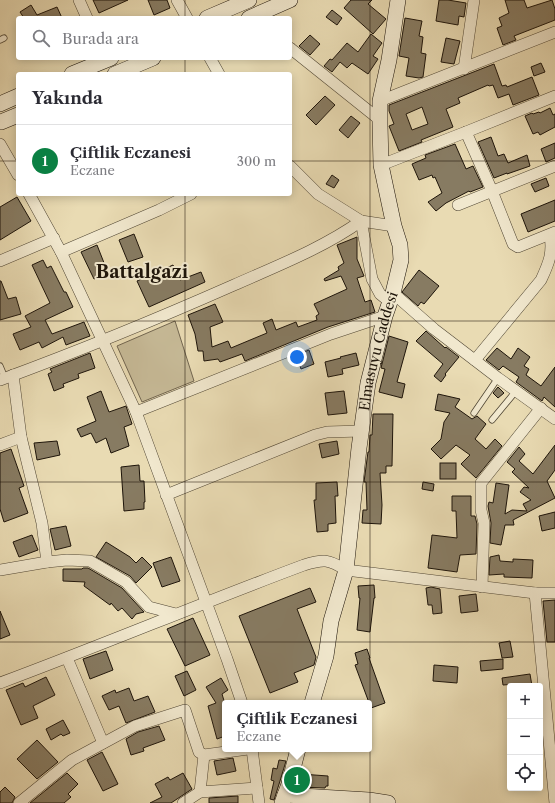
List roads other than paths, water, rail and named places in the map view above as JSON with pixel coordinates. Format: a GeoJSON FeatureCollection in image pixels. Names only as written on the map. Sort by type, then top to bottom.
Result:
{"type":"FeatureCollection","features":[{"type":"Feature","properties":{"kind":"street"},"geometry":{"type":"LineString","coordinates":[[79,0],[86,16]]}},
{"type":"Feature","properties":{"kind":"street"},"geometry":{"type":"LineString","coordinates":[[178,0],[186,16]]}},
{"type":"Feature","properties":{"kind":"street"},"geometry":{"type":"LineString","coordinates":[[212,16],[249,0]]}},
{"type":"Feature","properties":{"kind":"street"},"geometry":{"type":"LineString","coordinates":[[255,16],[290,0]]}},
{"type":"Feature","properties":{"kind":"street"},"geometry":{"type":"LineString","coordinates":[[464,69],[474,0]]}},
{"type":"Feature","properties":{"kind":"street","name":"Elmasuyu Caddesi"},"geometry":{"type":"LineString","coordinates":[[313,700],[326,656],[331,621],[346,570],[361,431],[368,383],[401,260],[400,245],[394,226],[381,165],[380,120],[380,101],[389,60],[396,1]]}},
{"type":"Feature","properties":{"kind":"street"},"geometry":{"type":"LineString","coordinates":[[380,101],[555,32]]}},
{"type":"Feature","properties":{"kind":"street"},"geometry":{"type":"LineString","coordinates":[[292,50],[380,120]]}},
{"type":"Feature","properties":{"kind":"street"},"geometry":{"type":"LineString","coordinates":[[77,72],[106,60]]}},
{"type":"Feature","properties":{"kind":"street"},"geometry":{"type":"LineString","coordinates":[[119,72],[148,60]]}},
{"type":"Feature","properties":{"kind":"street"},"geometry":{"type":"LineString","coordinates":[[211,60],[218,72]]}},
{"type":"Feature","properties":{"kind":"street"},"geometry":{"type":"LineString","coordinates":[[381,165],[555,96]]}},
{"type":"Feature","properties":{"kind":"street"},"geometry":{"type":"LineString","coordinates":[[0,104],[16,97]]}},
{"type":"Feature","properties":{"kind":"street"},"geometry":{"type":"LineString","coordinates":[[0,119],[16,115]]}},
{"type":"Feature","properties":{"kind":"street"},"geometry":{"type":"LineString","coordinates":[[466,132],[513,244],[518,247],[553,239],[551,255],[541,280],[475,360]]}},
{"type":"Feature","properties":{"kind":"street"},"geometry":{"type":"LineString","coordinates":[[0,144],[16,172]]}},
{"type":"Feature","properties":{"kind":"street"},"geometry":{"type":"LineString","coordinates":[[458,205],[555,166]]}},
{"type":"Feature","properties":{"kind":"street"},"geometry":{"type":"LineString","coordinates":[[292,168],[318,194],[361,221],[394,226]]}},
{"type":"Feature","properties":{"kind":"street"},"geometry":{"type":"LineString","coordinates":[[30,196],[61,252],[136,412],[228,659],[241,700]]}},
{"type":"Feature","properties":{"kind":"street"},"geometry":{"type":"LineString","coordinates":[[61,252],[159,210],[187,196]]}},
{"type":"Feature","properties":{"kind":"street"},"geometry":{"type":"LineString","coordinates":[[361,221],[372,279],[380,294],[389,304],[434,329],[555,419]]}},
{"type":"Feature","properties":{"kind":"street"},"geometry":{"type":"LineString","coordinates":[[47,562],[42,523],[6,378],[165,316],[293,259],[344,233],[361,221]]}},
{"type":"Feature","properties":{"kind":"street"},"geometry":{"type":"LineString","coordinates":[[0,261],[54,238]]}},
{"type":"Feature","properties":{"kind":"street"},"geometry":{"type":"LineString","coordinates":[[136,412],[331,334],[389,304]]}},
{"type":"Feature","properties":{"kind":"street"},"geometry":{"type":"LineString","coordinates":[[482,587],[484,523],[481,510],[481,483],[541,408]]}},
{"type":"Feature","properties":{"kind":"street"},"geometry":{"type":"LineString","coordinates":[[166,495],[315,435],[327,432],[361,431]]}},
{"type":"Feature","properties":{"kind":"street"},"geometry":{"type":"LineString","coordinates":[[0,445],[21,437]]}},
{"type":"Feature","properties":{"kind":"street"},"geometry":{"type":"LineString","coordinates":[[0,570],[47,562],[67,560],[90,561],[126,582],[149,607],[176,614]]}},
{"type":"Feature","properties":{"kind":"street"},"geometry":{"type":"LineString","coordinates":[[0,684],[206,602],[318,561],[328,561],[346,570],[535,593],[555,593]]}},
{"type":"Feature","properties":{"kind":"street"},"geometry":{"type":"LineString","coordinates":[[535,593],[552,737],[555,803]]}},
{"type":"Feature","properties":{"kind":"street"},"geometry":{"type":"LineString","coordinates":[[67,658],[103,743]]}},
{"type":"Feature","properties":{"kind":"street"},"geometry":{"type":"LineString","coordinates":[[19,803],[72,760],[135,726],[185,710],[199,752],[204,755],[226,752]]}},
{"type":"Feature","properties":{"kind":"street"},"geometry":{"type":"LineString","coordinates":[[252,752],[259,803]]}},
{"type":"Feature","properties":{"kind":"street"},"geometry":{"type":"LineString","coordinates":[[297,752],[284,799],[369,800],[388,803]]}},
{"type":"Feature","properties":{"kind":"street"},"geometry":{"type":"LineString","coordinates":[[200,792],[204,755]]}},
{"type":"Feature","properties":{"kind":"street"},"geometry":{"type":"LineString","coordinates":[[183,803],[200,792],[257,788]]}},
{"type":"Feature","properties":{"kind":"lane"},"geometry":{"type":"LineString","coordinates":[[0,366],[6,378]]}},
{"type":"Feature","properties":{"kind":"lane"},"geometry":{"type":"LineString","coordinates":[[474,413],[498,378]]}},
{"type":"Feature","properties":{"kind":"lane"},"geometry":{"type":"LineString","coordinates":[[492,420],[516,391]]}},
{"type":"Feature","properties":{"kind":"place","name":"Çiftlik Eczanesi"},"geometry":{"type":"Point","coordinates":[297,780]}},
{"type":"Feature","properties":{"kind":"district","name":"Battalgazi"},"geometry":{"type":"Point","coordinates":[142,272]}}]}
